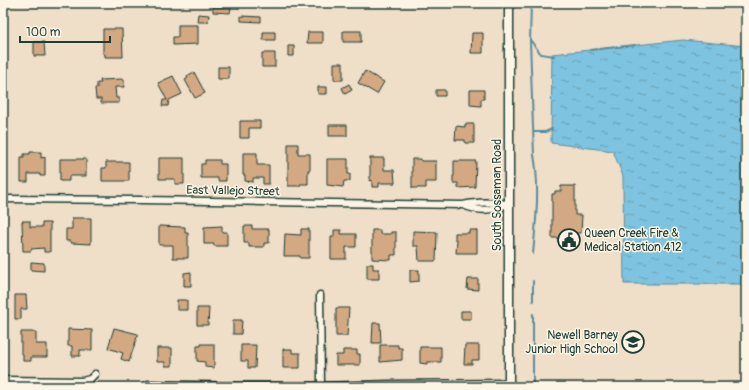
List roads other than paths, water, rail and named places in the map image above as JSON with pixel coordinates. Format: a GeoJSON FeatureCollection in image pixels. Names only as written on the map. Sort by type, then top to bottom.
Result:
{"type":"FeatureCollection","features":[{"type":"Feature","properties":{"kind":"main road","name":"South Sossaman Road"},"geometry":{"type":"LineString","coordinates":[[509,3],[509,385]]}},
{"type":"Feature","properties":{"kind":"street","name":"East Vallejo Street"},"geometry":{"type":"LineString","coordinates":[[3,199],[463,205],[474,210],[494,210],[509,204]]}},
{"type":"Feature","properties":{"kind":"street"},"geometry":{"type":"LineString","coordinates":[[320,295],[321,386]]}},
{"type":"Feature","properties":{"kind":"street"},"geometry":{"type":"LineString","coordinates":[[3,380],[57,384],[90,379],[94,374]]}},
{"type":"Feature","properties":{"kind":"street"},"geometry":{"type":"LineString","coordinates":[[148,384],[240,387],[389,384],[509,385]]}},
{"type":"Feature","properties":{"kind":"water"},"geometry":{"type":"Polygon","coordinates":[[[683,40],[746,46],[746,284],[624,284],[623,176],[613,151],[551,143],[552,54],[683,40]]]}},
{"type":"Feature","properties":{"kind":"waterway"},"geometry":{"type":"LineString","coordinates":[[531,3],[530,41],[534,155],[537,179],[533,254]]}},
{"type":"Feature","properties":{"kind":"waterway"},"geometry":{"type":"LineString","coordinates":[[531,41],[541,54],[554,56]]}},
{"type":"Feature","properties":{"kind":"waterway"},"geometry":{"type":"LineString","coordinates":[[590,50],[635,45]]}},
{"type":"Feature","properties":{"kind":"waterway"},"geometry":{"type":"LineString","coordinates":[[534,132],[545,132],[552,129]]}},
{"type":"Feature","properties":{"kind":"waterway"},"geometry":{"type":"LineString","coordinates":[[533,281],[533,301]]}},
{"type":"Feature","properties":{"kind":"waterway"},"geometry":{"type":"LineString","coordinates":[[533,314],[533,387]]}},
{"type":"Feature","properties":{"kind":"place","name":"Queen Creek Fire & Medical Station 412"},"geometry":{"type":"Point","coordinates":[569,240]}},
{"type":"Feature","properties":{"kind":"place","name":"Newell Barney Junior High School"},"geometry":{"type":"Point","coordinates":[633,342]}}]}
